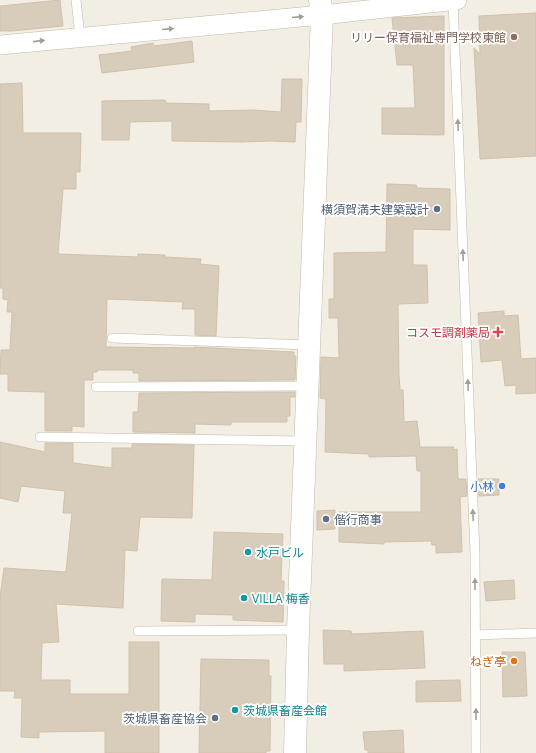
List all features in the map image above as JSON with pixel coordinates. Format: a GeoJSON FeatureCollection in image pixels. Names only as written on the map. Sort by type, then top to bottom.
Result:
{"type":"FeatureCollection","features":[{"type":"Feature","properties":{"kind":"street"},"geometry":{"type":"LineString","coordinates":[[0,45],[80,37],[321,7],[457,0]]}},
{"type":"Feature","properties":{"kind":"street"},"geometry":{"type":"LineString","coordinates":[[295,753],[298,630],[321,7]]}},
{"type":"Feature","properties":{"kind":"lane"},"geometry":{"type":"LineString","coordinates":[[76,0],[80,37]]}},
{"type":"Feature","properties":{"kind":"lane"},"geometry":{"type":"LineString","coordinates":[[453,0],[475,554],[476,753]]}},
{"type":"Feature","properties":{"kind":"lane"},"geometry":{"type":"LineString","coordinates":[[112,338],[309,346]]}},
{"type":"Feature","properties":{"kind":"lane"},"geometry":{"type":"LineString","coordinates":[[96,387],[308,386]]}},
{"type":"Feature","properties":{"kind":"lane"},"geometry":{"type":"LineString","coordinates":[[40,437],[305,441]]}},
{"type":"Feature","properties":{"kind":"lane"},"geometry":{"type":"LineString","coordinates":[[138,630],[298,630]]}},
{"type":"Feature","properties":{"kind":"lane"},"geometry":{"type":"LineString","coordinates":[[475,635],[536,633]]}},
{"type":"Feature","properties":{"kind":"building"},"geometry":{"type":"Polygon","coordinates":[[[60,0],[63,26],[0,31],[0,6],[60,0]]]}},
{"type":"Feature","properties":{"kind":"building"},"geometry":{"type":"Polygon","coordinates":[[[536,13],[536,156],[480,159],[474,48],[480,54],[479,16],[536,13]]]}},
{"type":"Feature","properties":{"kind":"building"},"geometry":{"type":"Polygon","coordinates":[[[444,16],[444,135],[382,134],[382,108],[415,108],[413,65],[397,65],[392,18],[444,16]]]}},
{"type":"Feature","properties":{"kind":"building"},"geometry":{"type":"Polygon","coordinates":[[[192,41],[194,62],[102,73],[99,55],[132,51],[131,47],[153,43],[154,46],[192,41]]]}},
{"type":"Feature","properties":{"kind":"building"},"geometry":{"type":"Polygon","coordinates":[[[282,79],[302,79],[301,122],[296,122],[295,142],[172,141],[172,121],[130,122],[129,140],[102,140],[102,101],[165,100],[166,103],[209,104],[209,111],[253,110],[281,112],[282,79]]]}},
{"type":"Feature","properties":{"kind":"building"},"geometry":{"type":"Polygon","coordinates":[[[22,83],[23,133],[81,133],[80,172],[76,172],[76,189],[63,189],[58,254],[138,257],[138,254],[165,255],[165,257],[201,259],[200,264],[219,266],[216,336],[195,335],[195,309],[182,309],[183,302],[107,299],[106,347],[194,347],[294,352],[294,356],[296,356],[295,380],[139,381],[139,373],[133,373],[133,370],[97,370],[97,372],[93,372],[93,380],[84,380],[84,427],[72,426],[72,431],[45,431],[45,392],[8,391],[8,374],[0,374],[1,350],[10,350],[12,312],[7,312],[8,300],[3,299],[3,288],[0,288],[0,84],[22,83]]]}},
{"type":"Feature","properties":{"kind":"building"},"geometry":{"type":"Polygon","coordinates":[[[387,184],[416,185],[417,188],[450,189],[450,230],[413,229],[413,265],[427,265],[428,303],[398,304],[399,375],[400,390],[403,390],[404,422],[417,421],[420,447],[454,447],[453,450],[457,449],[458,479],[466,479],[467,496],[460,497],[462,552],[436,553],[436,545],[432,545],[431,541],[384,542],[384,544],[339,542],[339,512],[421,512],[421,471],[417,471],[416,456],[369,457],[369,454],[325,452],[326,399],[320,398],[321,357],[339,358],[338,318],[329,318],[329,299],[334,299],[334,253],[386,252],[387,184]]]}},
{"type":"Feature","properties":{"kind":"building"},"geometry":{"type":"Polygon","coordinates":[[[504,311],[504,316],[518,315],[521,359],[536,358],[536,393],[516,394],[516,385],[505,386],[502,360],[481,362],[478,313],[504,311]]]}},
{"type":"Feature","properties":{"kind":"building"},"geometry":{"type":"Polygon","coordinates":[[[295,392],[295,397],[290,397],[290,416],[287,416],[287,422],[231,422],[231,425],[195,424],[195,433],[133,432],[133,412],[138,412],[139,393],[295,392]]]}},
{"type":"Feature","properties":{"kind":"building"},"geometry":{"type":"Polygon","coordinates":[[[0,442],[45,452],[45,443],[73,443],[73,463],[112,468],[112,448],[132,448],[132,444],[194,445],[192,518],[140,517],[137,551],[125,550],[123,608],[56,604],[59,642],[42,643],[41,680],[70,680],[70,694],[129,694],[129,642],[159,642],[159,753],[105,753],[105,731],[39,732],[39,738],[21,737],[22,698],[14,698],[15,691],[0,691],[0,597],[4,568],[66,572],[72,513],[63,513],[65,491],[21,486],[18,502],[0,498],[0,442]]]}},
{"type":"Feature","properties":{"kind":"building"},"geometry":{"type":"Polygon","coordinates":[[[478,479],[499,479],[499,495],[479,496],[478,479]]]}},
{"type":"Feature","properties":{"kind":"building"},"geometry":{"type":"Polygon","coordinates":[[[335,510],[335,529],[317,530],[317,511],[335,510]]]}},
{"type":"Feature","properties":{"kind":"building"},"geometry":{"type":"Polygon","coordinates":[[[214,532],[283,534],[281,581],[284,581],[283,622],[233,620],[233,615],[195,614],[195,622],[161,621],[162,579],[212,580],[214,532]]]}},
{"type":"Feature","properties":{"kind":"building"},"geometry":{"type":"Polygon","coordinates":[[[514,580],[515,599],[486,601],[484,582],[514,580]]]}},
{"type":"Feature","properties":{"kind":"building"},"geometry":{"type":"Polygon","coordinates":[[[323,630],[351,631],[352,634],[423,631],[425,668],[344,671],[344,664],[324,664],[323,630]]]}},
{"type":"Feature","properties":{"kind":"building"},"geometry":{"type":"Polygon","coordinates":[[[502,652],[525,652],[527,696],[503,697],[502,652]]]}},
{"type":"Feature","properties":{"kind":"building","name":"茨城県畜産会館"},"geometry":{"type":"Polygon","coordinates":[[[201,659],[269,660],[269,676],[271,676],[270,751],[266,751],[266,753],[199,753],[201,659]]]}},
{"type":"Feature","properties":{"kind":"building"},"geometry":{"type":"Polygon","coordinates":[[[460,680],[461,701],[416,702],[416,681],[460,680]]]}},
{"type":"Feature","properties":{"kind":"building"},"geometry":{"type":"Polygon","coordinates":[[[403,730],[404,753],[368,753],[368,750],[365,750],[363,732],[403,730]]]}},
{"type":"Feature","properties":{"kind":"place","name":"リリー保育福祉専門学校東館"},"geometry":{"type":"Point","coordinates":[514,37]}},
{"type":"Feature","properties":{"kind":"place","name":"横須賀満夫建築設計"},"geometry":{"type":"Point","coordinates":[437,209]}},
{"type":"Feature","properties":{"kind":"place","name":"コスモ調剤薬局"},"geometry":{"type":"Point","coordinates":[498,332]}},
{"type":"Feature","properties":{"kind":"place","name":"小林"},"geometry":{"type":"Point","coordinates":[502,486]}},
{"type":"Feature","properties":{"kind":"place","name":"偕行商事"},"geometry":{"type":"Point","coordinates":[326,519]}},
{"type":"Feature","properties":{"kind":"place","name":"水戸ビル"},"geometry":{"type":"Point","coordinates":[248,552]}},
{"type":"Feature","properties":{"kind":"place","name":"VILLA 梅香"},"geometry":{"type":"Point","coordinates":[244,598]}},
{"type":"Feature","properties":{"kind":"place","name":"ねぎ亭"},"geometry":{"type":"Point","coordinates":[514,661]}},
{"type":"Feature","properties":{"kind":"place","name":"茨城県畜産会館"},"geometry":{"type":"Point","coordinates":[235,710]}},
{"type":"Feature","properties":{"kind":"place","name":"茨城県畜産協会"},"geometry":{"type":"Point","coordinates":[215,718]}}]}
